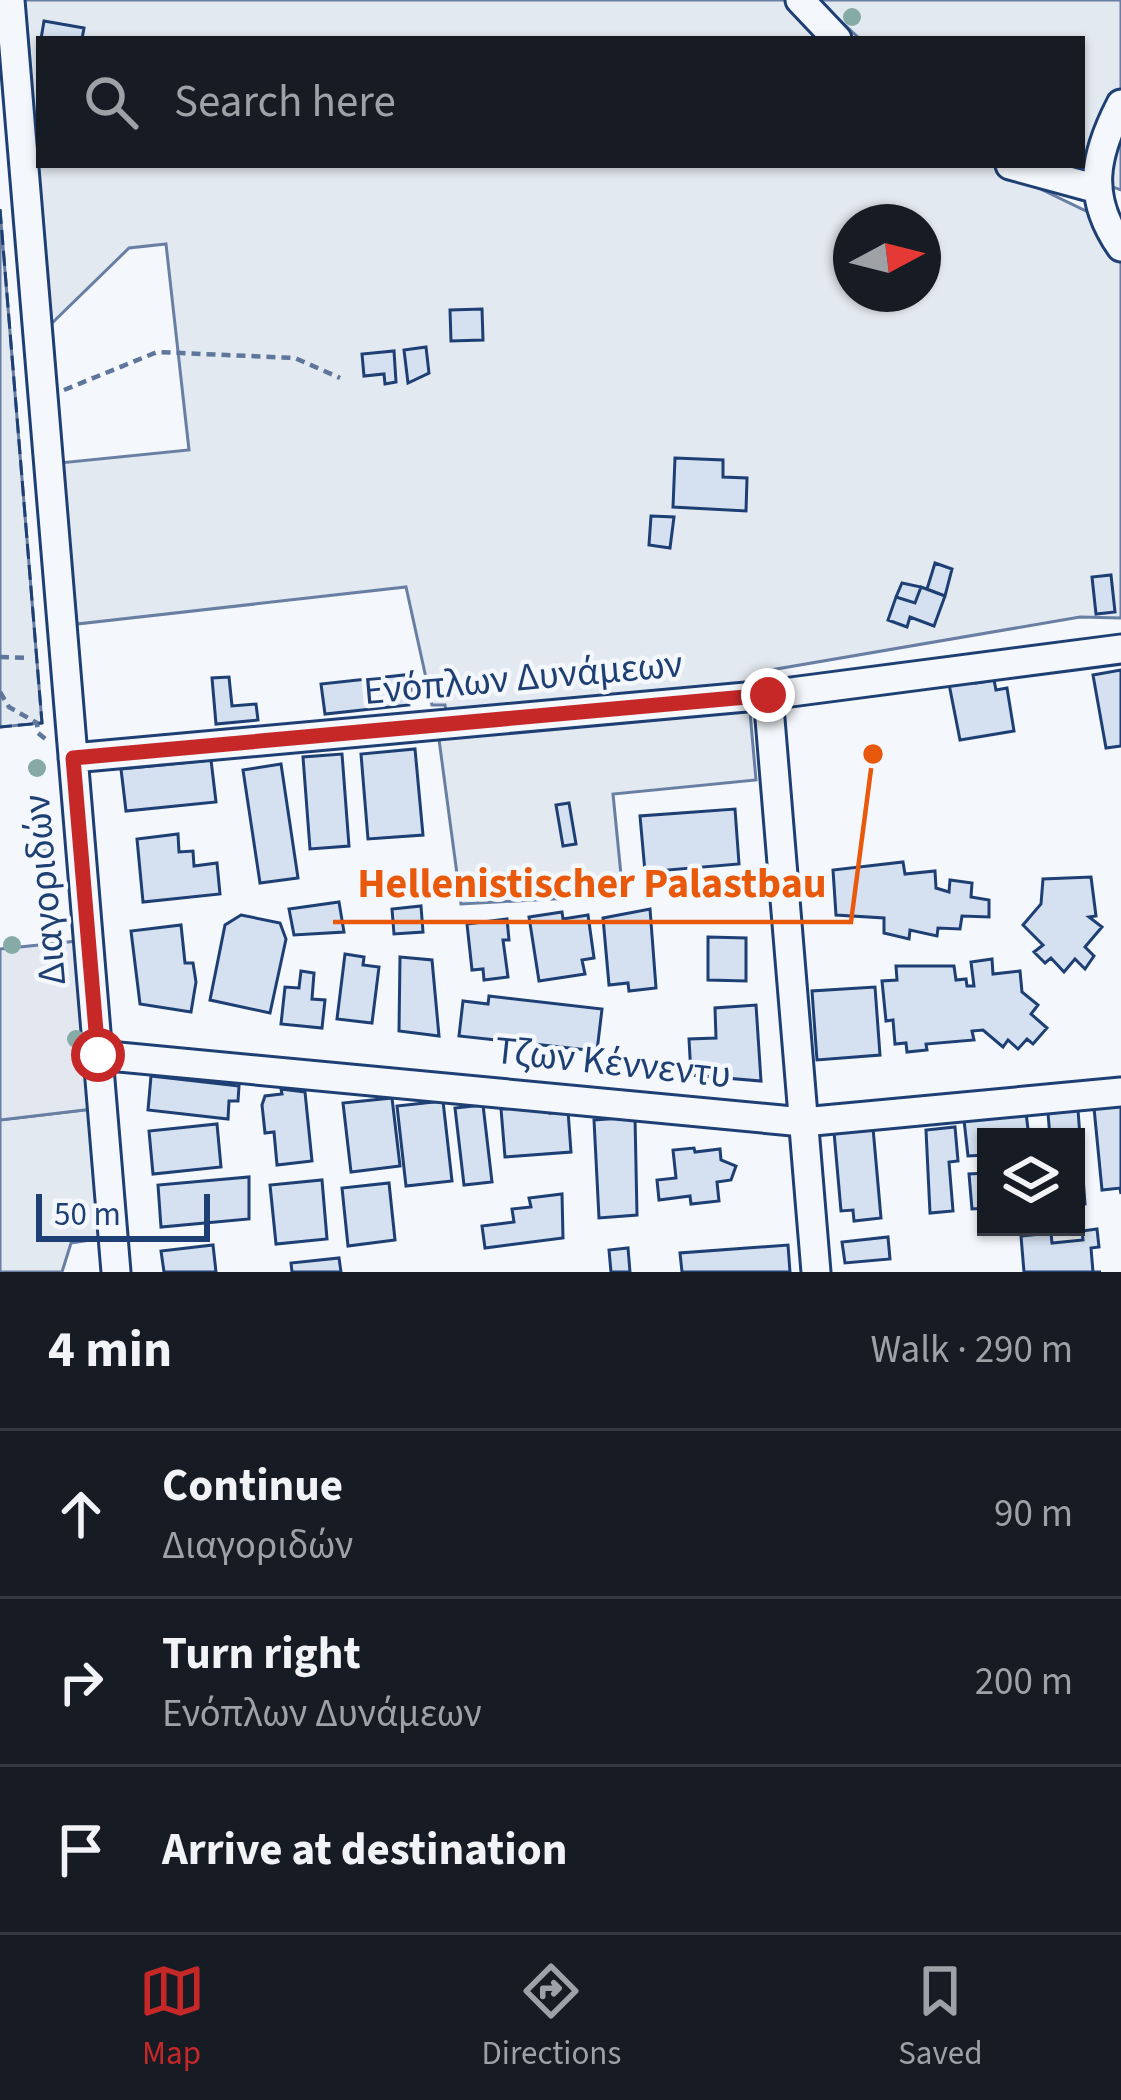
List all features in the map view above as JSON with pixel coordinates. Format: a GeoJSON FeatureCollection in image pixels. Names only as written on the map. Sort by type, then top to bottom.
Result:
{"type":"FeatureCollection","features":[{"type":"Feature","properties":{"kind":"street","name":"Διαγοριδών"},"geometry":{"type":"LineString","coordinates":[[10,0],[116,1272]]}},
{"type":"Feature","properties":{"kind":"street"},"geometry":{"type":"LineString","coordinates":[[800,0],[834,36]]}},
{"type":"Feature","properties":{"kind":"street"},"geometry":{"type":"LineString","coordinates":[[1121,104],[1102,144],[1094,188],[1107,227],[1121,247]]}},
{"type":"Feature","properties":{"kind":"street"},"geometry":{"type":"LineString","coordinates":[[1021,168],[1094,188]]}},
{"type":"Feature","properties":{"kind":"street","name":"Ενόπλων Δυνάμεων"},"geometry":{"type":"LineString","coordinates":[[73,758],[768,695],[1121,649]]}},
{"type":"Feature","properties":{"kind":"street"},"geometry":{"type":"LineString","coordinates":[[768,695],[816,1272]]}},
{"type":"Feature","properties":{"kind":"street","name":"Τζων Κέννεντυ"},"geometry":{"type":"LineString","coordinates":[[98,1055],[802,1122],[1121,1092]]}},
{"type":"Feature","properties":{"kind":"path"},"geometry":{"type":"LineString","coordinates":[[43,401],[158,352],[296,358],[340,378]]}},
{"type":"Feature","properties":{"kind":"path"},"geometry":{"type":"LineString","coordinates":[[0,657],[29,658]]}},
{"type":"Feature","properties":{"kind":"path"},"geometry":{"type":"LineString","coordinates":[[0,692],[9,706],[37,723],[38,733],[73,758]]}},
{"type":"Feature","properties":{"kind":"shaded area"},"geometry":{"type":"Polygon","coordinates":[[[20,0],[794,0],[826,36],[36,36],[36,168],[997,168],[1092,214],[1121,262],[1121,618],[1080,617],[765,671],[751,685],[447,715],[445,705],[432,705],[406,587],[77,624],[59,463],[189,450],[166,244],[129,248],[48,327],[20,0]]]}},
{"type":"Feature","properties":{"kind":"shaded area"},"geometry":{"type":"Polygon","coordinates":[[[818,0],[1121,0],[1121,190],[1062,168],[1085,168],[1085,36],[857,36],[818,0]]]}},
{"type":"Feature","properties":{"kind":"shaded area"},"geometry":{"type":"Polygon","coordinates":[[[0,210],[42,723],[0,727],[0,210]]]}},
{"type":"Feature","properties":{"kind":"shaded area"},"geometry":{"type":"Polygon","coordinates":[[[749,701],[756,780],[613,794],[623,895],[461,904],[438,732],[749,701]]]}},
{"type":"Feature","properties":{"kind":"shaded area"},"geometry":{"type":"Polygon","coordinates":[[[78,941],[93,1109],[0,1120],[0,949],[78,941]]]}},
{"type":"Feature","properties":{"kind":"shaded area"},"geometry":{"type":"Polygon","coordinates":[[[93,1109],[104,1238],[71,1243],[62,1272],[0,1272],[0,1120],[93,1109]]]}},
{"type":"Feature","properties":{"kind":"building"},"geometry":{"type":"Polygon","coordinates":[[[44,21],[84,28],[83,36],[42,36],[44,21]]]}},
{"type":"Feature","properties":{"kind":"building"},"geometry":{"type":"Polygon","coordinates":[[[482,309],[483,340],[451,341],[450,310],[482,309]]]}},
{"type":"Feature","properties":{"kind":"building"},"geometry":{"type":"Polygon","coordinates":[[[426,347],[429,373],[408,383],[404,350],[426,347]]]}},
{"type":"Feature","properties":{"kind":"building"},"geometry":{"type":"Polygon","coordinates":[[[394,351],[396,382],[385,384],[384,374],[364,376],[362,354],[394,351]]]}},
{"type":"Feature","properties":{"kind":"building"},"geometry":{"type":"Polygon","coordinates":[[[675,458],[723,460],[723,477],[747,478],[746,511],[673,507],[675,458]]]}},
{"type":"Feature","properties":{"kind":"building"},"geometry":{"type":"Polygon","coordinates":[[[651,516],[674,517],[670,548],[649,545],[651,516]]]}},
{"type":"Feature","properties":{"kind":"building"},"geometry":{"type":"Polygon","coordinates":[[[935,563],[952,569],[945,596],[927,589],[935,563]]]}},
{"type":"Feature","properties":{"kind":"building"},"geometry":{"type":"Polygon","coordinates":[[[1111,575],[1115,612],[1096,614],[1092,577],[1111,575]]]}},
{"type":"Feature","properties":{"kind":"building"},"geometry":{"type":"Polygon","coordinates":[[[902,583],[921,587],[915,603],[896,597],[902,583]]]}},
{"type":"Feature","properties":{"kind":"building"},"geometry":{"type":"Polygon","coordinates":[[[921,587],[945,596],[934,626],[910,617],[907,627],[888,620],[896,597],[915,603],[921,587]]]}},
{"type":"Feature","properties":{"kind":"building"},"geometry":{"type":"Polygon","coordinates":[[[1121,670],[1121,746],[1106,748],[1093,675],[1121,670]]]}},
{"type":"Feature","properties":{"kind":"building"},"geometry":{"type":"Polygon","coordinates":[[[413,674],[409,705],[325,714],[321,684],[413,674]]]}},
{"type":"Feature","properties":{"kind":"building"},"geometry":{"type":"Polygon","coordinates":[[[974,674],[976,683],[994,680],[996,690],[1007,688],[1014,731],[960,740],[948,679],[974,674]]]}},
{"type":"Feature","properties":{"kind":"building"},"geometry":{"type":"Polygon","coordinates":[[[229,677],[232,706],[256,704],[258,720],[216,724],[212,678],[229,677]]]}},
{"type":"Feature","properties":{"kind":"building"},"geometry":{"type":"Polygon","coordinates":[[[415,749],[423,835],[368,839],[361,754],[415,749]]]}},
{"type":"Feature","properties":{"kind":"building"},"geometry":{"type":"Polygon","coordinates":[[[342,754],[349,846],[310,849],[303,757],[342,754]]]}},
{"type":"Feature","properties":{"kind":"building"},"geometry":{"type":"Polygon","coordinates":[[[211,760],[216,802],[126,811],[121,769],[211,760]]]}},
{"type":"Feature","properties":{"kind":"building"},"geometry":{"type":"Polygon","coordinates":[[[281,764],[298,878],[260,883],[243,770],[281,764]]]}},
{"type":"Feature","properties":{"kind":"building"},"geometry":{"type":"Polygon","coordinates":[[[569,803],[576,844],[563,846],[556,805],[569,803]]]}},
{"type":"Feature","properties":{"kind":"building"},"geometry":{"type":"Polygon","coordinates":[[[735,809],[739,864],[645,872],[640,816],[735,809]]]}},
{"type":"Feature","properties":{"kind":"building"},"geometry":{"type":"Polygon","coordinates":[[[178,834],[179,852],[193,851],[194,866],[217,863],[220,894],[143,902],[137,839],[178,834]]]}},
{"type":"Feature","properties":{"kind":"building"},"geometry":{"type":"Polygon","coordinates":[[[903,862],[905,874],[935,871],[936,888],[949,892],[950,880],[972,883],[971,897],[989,900],[989,917],[962,916],[960,929],[938,928],[937,936],[910,930],[909,939],[884,933],[884,918],[836,915],[833,870],[903,862]]]}},
{"type":"Feature","properties":{"kind":"building"},"geometry":{"type":"Polygon","coordinates":[[[1091,877],[1096,916],[1089,917],[1102,927],[1085,947],[1094,956],[1085,969],[1075,959],[1064,972],[1051,958],[1045,963],[1034,952],[1043,945],[1023,925],[1041,904],[1043,879],[1091,877]]]}},
{"type":"Feature","properties":{"kind":"building"},"geometry":{"type":"Polygon","coordinates":[[[339,902],[344,932],[294,935],[289,909],[339,902]]]}},
{"type":"Feature","properties":{"kind":"building"},"geometry":{"type":"Polygon","coordinates":[[[421,906],[423,932],[394,934],[392,909],[421,906]]]}},
{"type":"Feature","properties":{"kind":"building"},"geometry":{"type":"Polygon","coordinates":[[[650,909],[656,988],[629,991],[628,983],[609,985],[603,918],[650,909]]]}},
{"type":"Feature","properties":{"kind":"building"},"geometry":{"type":"Polygon","coordinates":[[[562,912],[563,919],[588,915],[594,958],[582,960],[585,974],[539,981],[529,917],[562,912]]]}},
{"type":"Feature","properties":{"kind":"building"},"geometry":{"type":"Polygon","coordinates":[[[241,915],[280,923],[286,939],[270,1013],[210,1000],[225,925],[241,915]]]}},
{"type":"Feature","properties":{"kind":"building"},"geometry":{"type":"Polygon","coordinates":[[[507,919],[509,940],[503,940],[508,977],[484,980],[483,969],[472,970],[467,924],[507,919]]]}},
{"type":"Feature","properties":{"kind":"building"},"geometry":{"type":"Polygon","coordinates":[[[181,925],[185,963],[193,963],[196,982],[191,1012],[140,1004],[131,931],[181,925]]]}},
{"type":"Feature","properties":{"kind":"building"},"geometry":{"type":"Polygon","coordinates":[[[708,937],[746,938],[746,981],[708,980],[708,937]]]}},
{"type":"Feature","properties":{"kind":"building"},"geometry":{"type":"Polygon","coordinates":[[[345,954],[364,957],[363,965],[379,967],[372,1023],[337,1019],[345,954]]]}},
{"type":"Feature","properties":{"kind":"building"},"geometry":{"type":"Polygon","coordinates":[[[400,957],[432,960],[439,1036],[399,1031],[400,957]]]}},
{"type":"Feature","properties":{"kind":"building"},"geometry":{"type":"Polygon","coordinates":[[[992,959],[993,974],[1020,971],[1022,992],[1038,1005],[1031,1014],[1047,1028],[1033,1044],[1027,1039],[1018,1049],[1008,1040],[1003,1047],[983,1030],[972,1031],[974,1040],[926,1044],[927,1050],[907,1052],[906,1043],[895,1044],[893,1020],[886,1021],[882,981],[897,980],[896,966],[954,966],[956,980],[966,979],[967,986],[974,986],[971,962],[992,959]]]}},
{"type":"Feature","properties":{"kind":"building"},"geometry":{"type":"Polygon","coordinates":[[[301,971],[314,973],[312,999],[325,1000],[322,1028],[281,1024],[285,987],[299,988],[301,971]]]}},
{"type":"Feature","properties":{"kind":"building"},"geometry":{"type":"Polygon","coordinates":[[[875,987],[880,1055],[817,1060],[812,991],[875,987]]]}},
{"type":"Feature","properties":{"kind":"building"},"geometry":{"type":"Polygon","coordinates":[[[489,996],[602,1009],[597,1051],[459,1036],[463,1001],[488,1004],[489,996]]]}},
{"type":"Feature","properties":{"kind":"building"},"geometry":{"type":"Polygon","coordinates":[[[756,1005],[761,1081],[691,1075],[689,1039],[716,1038],[715,1008],[756,1005]]]}},
{"type":"Feature","properties":{"kind":"building"},"geometry":{"type":"Polygon","coordinates":[[[151,1076],[239,1086],[238,1101],[229,1101],[228,1119],[148,1110],[151,1076]]]}},
{"type":"Feature","properties":{"kind":"building"},"geometry":{"type":"Polygon","coordinates":[[[281,1089],[305,1092],[312,1161],[277,1165],[274,1132],[265,1133],[262,1105],[265,1096],[282,1094],[281,1089]]]}},
{"type":"Feature","properties":{"kind":"building"},"geometry":{"type":"Polygon","coordinates":[[[392,1098],[400,1166],[351,1172],[343,1103],[392,1098]]]}},
{"type":"Feature","properties":{"kind":"building"},"geometry":{"type":"Polygon","coordinates":[[[443,1101],[452,1181],[406,1186],[397,1106],[443,1101]]]}},
{"type":"Feature","properties":{"kind":"building"},"geometry":{"type":"Polygon","coordinates":[[[483,1105],[492,1182],[464,1185],[455,1108],[483,1105]]]}},
{"type":"Feature","properties":{"kind":"building"},"geometry":{"type":"Polygon","coordinates":[[[1121,1105],[1121,1194],[1120,1188],[1102,1190],[1094,1108],[1121,1105]]]}},
{"type":"Feature","properties":{"kind":"building"},"geometry":{"type":"Polygon","coordinates":[[[549,1106],[550,1113],[568,1111],[571,1152],[505,1157],[501,1109],[549,1106]]]}},
{"type":"Feature","properties":{"kind":"building"},"geometry":{"type":"Polygon","coordinates":[[[1078,1110],[1079,1128],[1049,1128],[1048,1113],[1078,1110]]]}},
{"type":"Feature","properties":{"kind":"building"},"geometry":{"type":"Polygon","coordinates":[[[1026,1113],[1028,1128],[977,1128],[977,1156],[968,1156],[964,1120],[1026,1113]]]}},
{"type":"Feature","properties":{"kind":"building"},"geometry":{"type":"Polygon","coordinates":[[[635,1117],[637,1215],[599,1218],[594,1120],[635,1117]]]}},
{"type":"Feature","properties":{"kind":"building"},"geometry":{"type":"Polygon","coordinates":[[[217,1124],[221,1167],[153,1174],[149,1131],[217,1124]]]}},
{"type":"Feature","properties":{"kind":"building"},"geometry":{"type":"Polygon","coordinates":[[[955,1127],[958,1161],[949,1162],[953,1211],[930,1213],[926,1130],[955,1127]]]}},
{"type":"Feature","properties":{"kind":"building"},"geometry":{"type":"Polygon","coordinates":[[[873,1128],[881,1218],[854,1221],[853,1210],[841,1211],[834,1132],[873,1128]]]}},
{"type":"Feature","properties":{"kind":"building"},"geometry":{"type":"Polygon","coordinates":[[[694,1148],[695,1152],[720,1149],[721,1160],[736,1166],[731,1180],[717,1182],[719,1201],[691,1204],[690,1196],[659,1200],[657,1180],[676,1178],[673,1150],[694,1148]]]}},
{"type":"Feature","properties":{"kind":"building"},"geometry":{"type":"Polygon","coordinates":[[[969,1174],[977,1174],[977,1209],[972,1209],[969,1174]]]}},
{"type":"Feature","properties":{"kind":"building"},"geometry":{"type":"Polygon","coordinates":[[[249,1177],[249,1219],[161,1227],[158,1185],[249,1177]]]}},
{"type":"Feature","properties":{"kind":"building"},"geometry":{"type":"Polygon","coordinates":[[[322,1180],[327,1239],[276,1244],[270,1185],[322,1180]]]}},
{"type":"Feature","properties":{"kind":"building"},"geometry":{"type":"Polygon","coordinates":[[[389,1183],[395,1240],[348,1246],[342,1188],[389,1183]]]}},
{"type":"Feature","properties":{"kind":"building"},"geometry":{"type":"Polygon","coordinates":[[[562,1194],[563,1238],[485,1248],[482,1226],[514,1222],[512,1209],[531,1207],[529,1198],[562,1194]]]}},
{"type":"Feature","properties":{"kind":"building"},"geometry":{"type":"Polygon","coordinates":[[[1097,1229],[1099,1247],[1091,1248],[1093,1272],[1024,1272],[1021,1236],[1051,1236],[1052,1243],[1083,1240],[1085,1231],[1097,1229]]]}},
{"type":"Feature","properties":{"kind":"building"},"geometry":{"type":"Polygon","coordinates":[[[888,1237],[890,1259],[845,1263],[842,1242],[888,1237]]]}},
{"type":"Feature","properties":{"kind":"building"},"geometry":{"type":"Polygon","coordinates":[[[213,1245],[216,1272],[164,1272],[161,1251],[213,1245]]]}},
{"type":"Feature","properties":{"kind":"building"},"geometry":{"type":"Polygon","coordinates":[[[788,1245],[790,1272],[682,1272],[680,1253],[788,1245]]]}},
{"type":"Feature","properties":{"kind":"building"},"geometry":{"type":"Polygon","coordinates":[[[628,1248],[630,1272],[611,1272],[609,1250],[628,1248]]]}},
{"type":"Feature","properties":{"kind":"building"},"geometry":{"type":"Polygon","coordinates":[[[339,1258],[341,1272],[292,1272],[291,1263],[339,1258]]]}},
{"type":"Feature","properties":{"kind":"fence"},"geometry":{"type":"LineString","coordinates":[[0,209],[42,723],[0,727]]}},
{"type":"Feature","properties":{"kind":"place","name":"Hellenistischer Palastbau"},"geometry":{"type":"Point","coordinates":[873,754]}},
{"type":"Feature","properties":{"kind":"route"},"geometry":{"type":"LineString","coordinates":[[98,1055],[73,758],[768,695]]}}]}
